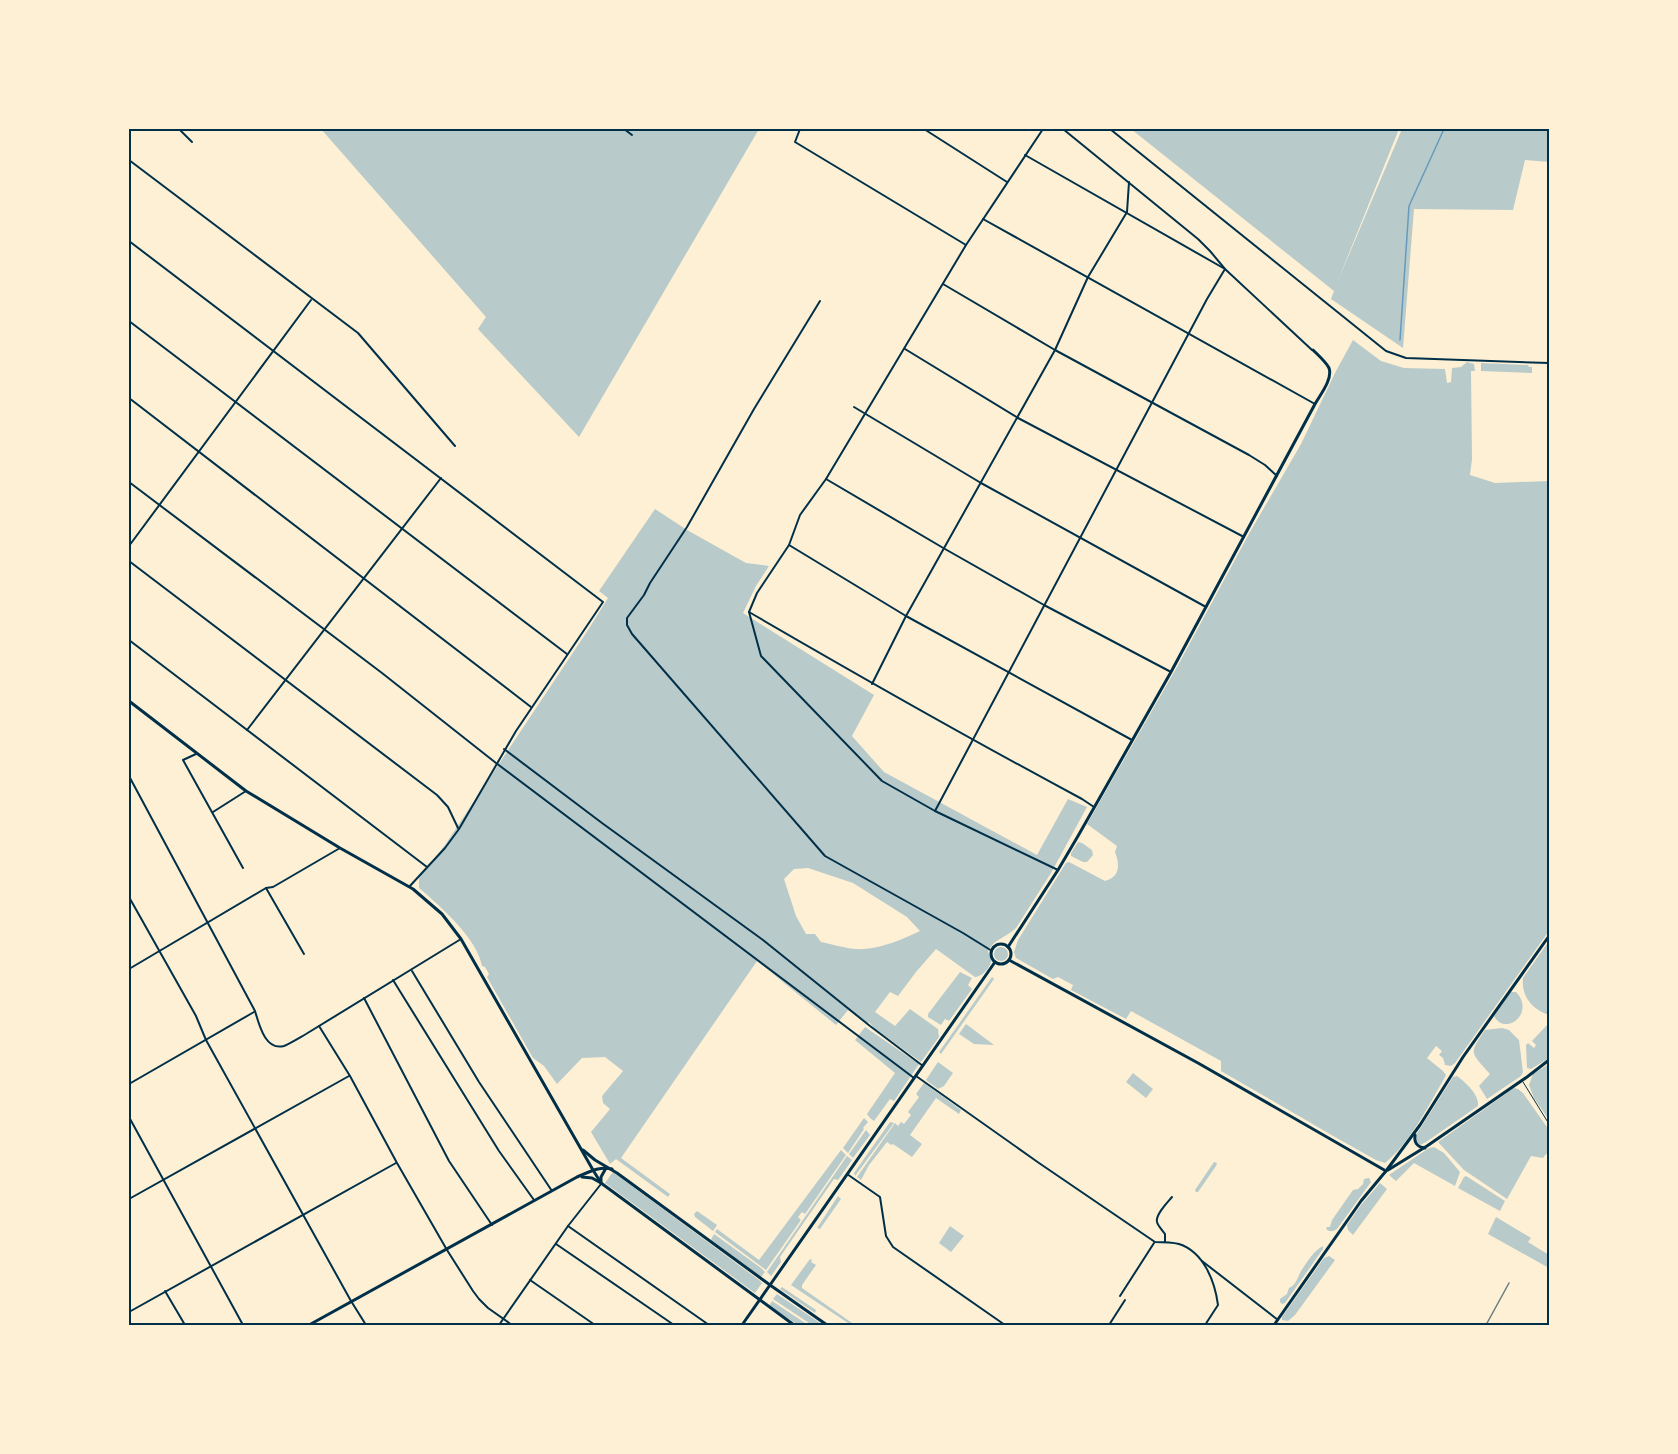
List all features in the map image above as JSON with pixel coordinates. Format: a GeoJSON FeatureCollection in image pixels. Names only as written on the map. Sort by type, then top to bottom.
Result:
{"type":"FeatureCollection","features":[{"type":"Feature","properties":{"kind":"main road"},"geometry":{"type":"LineString","coordinates":[[1008,947],[1058,870],[1171,672],[1329,378],[1328,366],[1313,350]]}},
{"type":"Feature","properties":{"kind":"main road"},"geometry":{"type":"LineString","coordinates":[[129,701],[246,791],[410,887],[442,914],[461,939],[601,1183]]}},
{"type":"Feature","properties":{"kind":"main road"},"geometry":{"type":"LineString","coordinates":[[1274,1325],[1361,1201],[1415,1133],[1463,1057],[1549,936]]}},
{"type":"Feature","properties":{"kind":"main road"},"geometry":{"type":"LineString","coordinates":[[1004,945],[1008,947],[1011,953],[1010,960],[1006,963],[1000,964],[992,959],[994,947],[1004,945]]}},
{"type":"Feature","properties":{"kind":"main road"},"geometry":{"type":"LineString","coordinates":[[1010,960],[1204,1066],[1386,1171]]}},
{"type":"Feature","properties":{"kind":"main road"},"geometry":{"type":"LineString","coordinates":[[742,1325],[995,962]]}},
{"type":"Feature","properties":{"kind":"main road"},"geometry":{"type":"LineString","coordinates":[[1386,1171],[1425,1148],[1549,1060]]}},
{"type":"Feature","properties":{"kind":"main road"},"geometry":{"type":"LineString","coordinates":[[1415,1133],[1416,1145],[1425,1148]]}},
{"type":"Feature","properties":{"kind":"main road"},"geometry":{"type":"LineString","coordinates":[[581,1149],[827,1325]]}},
{"type":"Feature","properties":{"kind":"main road"},"geometry":{"type":"LineString","coordinates":[[601,1183],[601,1177],[606,1168]]}},
{"type":"Feature","properties":{"kind":"main road"},"geometry":{"type":"LineString","coordinates":[[309,1325],[577,1177],[593,1170],[612,1169]]}},
{"type":"Feature","properties":{"kind":"main road"},"geometry":{"type":"LineString","coordinates":[[577,1177],[589,1177],[601,1183],[794,1325]]}},
{"type":"Feature","properties":{"kind":"street"},"geometry":{"type":"LineString","coordinates":[[179,129],[192,142]]}},
{"type":"Feature","properties":{"kind":"street"},"geometry":{"type":"LineString","coordinates":[[624,129],[632,135]]}},
{"type":"Feature","properties":{"kind":"street"},"geometry":{"type":"LineString","coordinates":[[800,129],[795,142],[966,245]]}},
{"type":"Feature","properties":{"kind":"street"},"geometry":{"type":"LineString","coordinates":[[924,129],[1007,182]]}},
{"type":"Feature","properties":{"kind":"street"},"geometry":{"type":"LineString","coordinates":[[1043,129],[966,245],[826,479],[800,515],[789,545],[757,593],[748,612],[761,656],[882,781],[935,811],[1058,870]]}},
{"type":"Feature","properties":{"kind":"street"},"geometry":{"type":"LineString","coordinates":[[1063,129],[1198,239],[1225,269],[1313,350]]}},
{"type":"Feature","properties":{"kind":"street"},"geometry":{"type":"LineString","coordinates":[[1110,129],[1386,351],[1406,358],[1549,363]]}},
{"type":"Feature","properties":{"kind":"street"},"geometry":{"type":"LineString","coordinates":[[1025,155],[1225,269]]}},
{"type":"Feature","properties":{"kind":"street"},"geometry":{"type":"LineString","coordinates":[[129,160],[358,333],[455,446]]}},
{"type":"Feature","properties":{"kind":"street"},"geometry":{"type":"LineString","coordinates":[[872,684],[906,616],[1056,350],[1088,277],[1127,212],[1130,182]]}},
{"type":"Feature","properties":{"kind":"street"},"geometry":{"type":"LineString","coordinates":[[983,219],[1315,404]]}},
{"type":"Feature","properties":{"kind":"street"},"geometry":{"type":"LineString","coordinates":[[129,242],[603,602],[504,749],[459,828],[445,848],[410,887]]}},
{"type":"Feature","properties":{"kind":"street"},"geometry":{"type":"LineString","coordinates":[[935,811],[1225,269]]}},
{"type":"Feature","properties":{"kind":"street"},"geometry":{"type":"LineString","coordinates":[[943,284],[1056,350],[1249,455],[1277,476]]}},
{"type":"Feature","properties":{"kind":"street"},"geometry":{"type":"LineString","coordinates":[[129,546],[312,300]]}},
{"type":"Feature","properties":{"kind":"street"},"geometry":{"type":"LineString","coordinates":[[820,301],[754,409],[687,527],[627,618],[627,625],[638,642],[825,856],[992,951]]}},
{"type":"Feature","properties":{"kind":"street"},"geometry":{"type":"LineString","coordinates":[[129,321],[567,654]]}},
{"type":"Feature","properties":{"kind":"street"},"geometry":{"type":"LineString","coordinates":[[905,349],[1018,418],[1244,537]]}},
{"type":"Feature","properties":{"kind":"street"},"geometry":{"type":"LineString","coordinates":[[129,398],[532,707]]}},
{"type":"Feature","properties":{"kind":"street"},"geometry":{"type":"LineString","coordinates":[[854,407],[981,483],[1206,607]]}},
{"type":"Feature","properties":{"kind":"street"},"geometry":{"type":"LineString","coordinates":[[247,730],[441,478]]}},
{"type":"Feature","properties":{"kind":"street"},"geometry":{"type":"LineString","coordinates":[[826,479],[1044,605],[1171,672]]}},
{"type":"Feature","properties":{"kind":"street"},"geometry":{"type":"LineString","coordinates":[[129,482],[496,763],[915,1077],[1155,1242],[1175,1243],[1187,1247],[1200,1260],[1278,1320]]}},
{"type":"Feature","properties":{"kind":"street"},"geometry":{"type":"LineString","coordinates":[[789,545],[906,616],[1132,740]]}},
{"type":"Feature","properties":{"kind":"street"},"geometry":{"type":"LineString","coordinates":[[129,561],[437,795],[448,807],[459,828]]}},
{"type":"Feature","properties":{"kind":"street"},"geometry":{"type":"LineString","coordinates":[[748,612],[973,741],[1094,807]]}},
{"type":"Feature","properties":{"kind":"street"},"geometry":{"type":"LineString","coordinates":[[129,640],[427,867]]}},
{"type":"Feature","properties":{"kind":"street"},"geometry":{"type":"LineString","coordinates":[[504,749],[593,817],[763,940],[923,1066]]}},
{"type":"Feature","properties":{"kind":"street"},"geometry":{"type":"LineString","coordinates":[[196,753],[183,760],[243,868]]}},
{"type":"Feature","properties":{"kind":"street"},"geometry":{"type":"LineString","coordinates":[[129,776],[255,1011],[262,1032],[268,1041],[276,1046],[284,1046],[319,1026],[461,939]]}},
{"type":"Feature","properties":{"kind":"street"},"geometry":{"type":"LineString","coordinates":[[212,812],[246,791]]}},
{"type":"Feature","properties":{"kind":"street"},"geometry":{"type":"LineString","coordinates":[[129,969],[266,888],[273,887],[340,848]]}},
{"type":"Feature","properties":{"kind":"street"},"geometry":{"type":"LineString","coordinates":[[266,888],[303,954]]}},
{"type":"Feature","properties":{"kind":"street"},"geometry":{"type":"LineString","coordinates":[[129,897],[196,1016],[206,1040],[366,1325]]}},
{"type":"Feature","properties":{"kind":"street"},"geometry":{"type":"LineString","coordinates":[[411,970],[479,1082],[552,1191]]}},
{"type":"Feature","properties":{"kind":"street"},"geometry":{"type":"LineString","coordinates":[[393,981],[499,1151],[534,1201]]}},
{"type":"Feature","properties":{"kind":"street"},"geometry":{"type":"LineString","coordinates":[[364,998],[449,1161],[492,1225]]}},
{"type":"Feature","properties":{"kind":"street"},"geometry":{"type":"LineString","coordinates":[[129,1084],[255,1011]]}},
{"type":"Feature","properties":{"kind":"street"},"geometry":{"type":"LineString","coordinates":[[319,1026],[350,1076],[447,1250],[479,1299],[512,1325]]}},
{"type":"Feature","properties":{"kind":"street"},"geometry":{"type":"LineString","coordinates":[[129,1199],[350,1076]]}},
{"type":"Feature","properties":{"kind":"street"},"geometry":{"type":"LineString","coordinates":[[129,1118],[243,1325]]}},
{"type":"Feature","properties":{"kind":"street"},"geometry":{"type":"LineString","coordinates":[[129,1312],[397,1163]]}},
{"type":"Feature","properties":{"kind":"street"},"geometry":{"type":"LineString","coordinates":[[847,1174],[880,1197],[886,1236],[893,1247],[1005,1325]]}},
{"type":"Feature","properties":{"kind":"street"},"geometry":{"type":"LineString","coordinates":[[499,1325],[601,1183]]}},
{"type":"Feature","properties":{"kind":"street"},"geometry":{"type":"LineString","coordinates":[[1165,1242],[1165,1234],[1156,1221],[1172,1197]]}},
{"type":"Feature","properties":{"kind":"street"},"geometry":{"type":"LineString","coordinates":[[568,1226],[709,1325]]}},
{"type":"Feature","properties":{"kind":"street"},"geometry":{"type":"LineString","coordinates":[[1120,1296],[1155,1242]]}},
{"type":"Feature","properties":{"kind":"street"},"geometry":{"type":"LineString","coordinates":[[556,1244],[674,1325]]}},
{"type":"Feature","properties":{"kind":"street"},"geometry":{"type":"LineString","coordinates":[[1200,1260],[1211,1275],[1218,1305],[1205,1325]]}},
{"type":"Feature","properties":{"kind":"street"},"geometry":{"type":"LineString","coordinates":[[530,1280],[595,1325]]}},
{"type":"Feature","properties":{"kind":"street"},"geometry":{"type":"LineString","coordinates":[[165,1292],[184,1325]]}},
{"type":"Feature","properties":{"kind":"street"},"geometry":{"type":"LineString","coordinates":[[1109,1325],[1125,1300]]}},
{"type":"Feature","properties":{"kind":"lane"},"geometry":{"type":"LineString","coordinates":[[1522,1080],[1549,1124]]}},
{"type":"Feature","properties":{"kind":"shaded area"},"geometry":{"type":"Polygon","coordinates":[[[321,129],[759,129],[579,437],[478,329],[486,317],[321,129]]]}},
{"type":"Feature","properties":{"kind":"shaded area"},"geometry":{"type":"Polygon","coordinates":[[[1131,129],[1399,129],[1337,283],[1402,129],[1549,129],[1549,162],[1525,160],[1513,210],[1414,209],[1403,348],[1331,299],[1334,291],[1131,129]]]}},
{"type":"Feature","properties":{"kind":"shaded area"},"geometry":{"type":"Polygon","coordinates":[[[1353,340],[1381,361],[1404,368],[1445,369],[1447,383],[1451,382],[1452,368],[1461,367],[1467,362],[1474,364],[1475,371],[1471,371],[1472,459],[1470,475],[1495,483],[1549,481],[1549,931],[1455,1063],[1451,1066],[1445,1065],[1443,1058],[1439,1055],[1442,1051],[1436,1046],[1427,1058],[1446,1075],[1410,1135],[1385,1163],[1221,1071],[1221,1061],[1131,1011],[1126,1019],[1071,990],[1073,985],[1058,977],[1053,979],[1016,958],[1014,952],[1018,940],[1066,863],[1069,862],[1105,881],[1114,877],[1118,866],[1115,852],[1117,846],[1087,824],[1301,444],[1353,340]]]}},
{"type":"Feature","properties":{"kind":"shaded area"},"geometry":{"type":"Polygon","coordinates":[[[1481,363],[1528,365],[1532,367],[1532,373],[1481,371],[1481,363]]]}},
{"type":"Feature","properties":{"kind":"shaded area"},"geometry":{"type":"Polygon","coordinates":[[[655,509],[746,563],[769,566],[743,613],[874,695],[852,736],[884,772],[1037,855],[1068,799],[1087,807],[1051,873],[1016,928],[988,951],[991,960],[985,972],[975,977],[936,949],[898,996],[890,992],[875,1012],[895,1026],[910,1009],[938,1029],[939,1037],[921,1062],[869,1022],[867,1024],[848,1010],[836,1025],[757,961],[621,1158],[670,1194],[668,1197],[616,1159],[610,1164],[591,1132],[610,1109],[603,1103],[602,1096],[623,1071],[605,1057],[582,1058],[557,1084],[544,1066],[533,1058],[487,977],[489,974],[482,966],[473,945],[456,923],[419,888],[419,878],[445,845],[608,598],[599,591],[655,509]],[[808,868],[794,869],[784,879],[796,916],[806,934],[815,934],[821,942],[864,949],[892,943],[920,931],[907,917],[853,883],[808,868]]]}},
{"type":"Feature","properties":{"kind":"shaded area"},"geometry":{"type":"Polygon","coordinates":[[[1078,842],[1092,850],[1093,855],[1087,862],[1071,856],[1078,842]]]}},
{"type":"Feature","properties":{"kind":"shaded area"},"geometry":{"type":"Polygon","coordinates":[[[1549,941],[1549,1015],[1537,1010],[1529,1001],[1524,991],[1523,978],[1549,941]]]}},
{"type":"Feature","properties":{"kind":"shaded area"},"geometry":{"type":"Polygon","coordinates":[[[1001,947],[1006,949],[1008,954],[1006,959],[1001,961],[996,959],[994,954],[996,949],[1001,947]]]}},
{"type":"Feature","properties":{"kind":"shaded area"},"geometry":{"type":"Polygon","coordinates":[[[960,972],[972,978],[968,985],[972,989],[949,1021],[945,1019],[941,1025],[928,1017],[928,1014],[960,972]]]}},
{"type":"Feature","properties":{"kind":"shaded area"},"geometry":{"type":"Polygon","coordinates":[[[992,977],[994,979],[941,1054],[939,1052],[992,977]]]}},
{"type":"Feature","properties":{"kind":"shaded area"},"geometry":{"type":"Polygon","coordinates":[[[1511,992],[1516,992],[1523,1008],[1517,1020],[1505,1024],[1499,1022],[1494,1016],[1511,992]]]}},
{"type":"Feature","properties":{"kind":"shaded area"},"geometry":{"type":"Polygon","coordinates":[[[966,1024],[994,1045],[974,1044],[959,1034],[966,1024]]]}},
{"type":"Feature","properties":{"kind":"shaded area"},"geometry":{"type":"Polygon","coordinates":[[[1548,1024],[1549,1058],[1531,1069],[1527,1068],[1526,1045],[1528,1043],[1534,1048],[1536,1045],[1532,1041],[1548,1024]]]}},
{"type":"Feature","properties":{"kind":"shaded area"},"geometry":{"type":"Polygon","coordinates":[[[865,1027],[919,1064],[894,1101],[890,1099],[874,1121],[867,1114],[895,1073],[855,1040],[865,1027]]]}},
{"type":"Feature","properties":{"kind":"shaded area"},"geometry":{"type":"Polygon","coordinates":[[[1502,1028],[1509,1030],[1519,1040],[1523,1072],[1521,1076],[1487,1099],[1479,1086],[1490,1074],[1476,1057],[1474,1049],[1485,1030],[1502,1028]]]}},
{"type":"Feature","properties":{"kind":"shaded area"},"geometry":{"type":"Polygon","coordinates":[[[938,1062],[953,1073],[944,1086],[938,1089],[926,1080],[938,1062]]]}},
{"type":"Feature","properties":{"kind":"shaded area"},"geometry":{"type":"Polygon","coordinates":[[[1549,1064],[1549,1120],[1534,1098],[1529,1085],[1533,1074],[1549,1064]]]}},
{"type":"Feature","properties":{"kind":"shaded area"},"geometry":{"type":"Polygon","coordinates":[[[1133,1073],[1153,1089],[1146,1098],[1126,1082],[1133,1073]]]}},
{"type":"Feature","properties":{"kind":"shaded area"},"geometry":{"type":"Polygon","coordinates":[[[1457,1076],[1474,1093],[1478,1106],[1420,1145],[1416,1142],[1416,1135],[1453,1077],[1457,1076]]]}},
{"type":"Feature","properties":{"kind":"shaded area"},"geometry":{"type":"Polygon","coordinates":[[[924,1083],[961,1110],[959,1114],[936,1098],[910,1135],[922,1144],[912,1157],[887,1142],[869,1165],[861,1180],[857,1177],[895,1123],[898,1126],[901,1122],[904,1124],[911,1115],[908,1112],[919,1097],[916,1094],[924,1083]]]}},
{"type":"Feature","properties":{"kind":"shaded area"},"geometry":{"type":"Polygon","coordinates":[[[1514,1088],[1523,1093],[1549,1130],[1549,1155],[1546,1154],[1543,1158],[1531,1156],[1507,1199],[1464,1170],[1438,1142],[1514,1088]]]}},
{"type":"Feature","properties":{"kind":"shaded area"},"geometry":{"type":"Polygon","coordinates":[[[864,1118],[868,1122],[848,1153],[843,1148],[864,1118]]]}},
{"type":"Feature","properties":{"kind":"shaded area"},"geometry":{"type":"Polygon","coordinates":[[[890,1122],[894,1123],[855,1176],[854,1173],[890,1122]]]}},
{"type":"Feature","properties":{"kind":"shaded area"},"geometry":{"type":"Polygon","coordinates":[[[866,1130],[870,1135],[853,1158],[849,1154],[866,1130]]]}},
{"type":"Feature","properties":{"kind":"shaded area"},"geometry":{"type":"Polygon","coordinates":[[[1434,1147],[1444,1153],[1460,1172],[1455,1186],[1414,1163],[1396,1181],[1389,1175],[1429,1148],[1434,1147]]]}},
{"type":"Feature","properties":{"kind":"shaded area"},"geometry":{"type":"Polygon","coordinates":[[[841,1150],[846,1155],[805,1214],[802,1212],[798,1217],[801,1220],[766,1270],[715,1232],[717,1229],[759,1260],[841,1150]]]}},
{"type":"Feature","properties":{"kind":"shaded area"},"geometry":{"type":"Polygon","coordinates":[[[847,1156],[852,1160],[838,1180],[834,1179],[780,1257],[781,1262],[771,1276],[767,1272],[847,1156]]]}},
{"type":"Feature","properties":{"kind":"shaded area"},"geometry":{"type":"Polygon","coordinates":[[[1214,1162],[1217,1163],[1216,1166],[1196,1192],[1195,1190],[1214,1162]]]}},
{"type":"Feature","properties":{"kind":"shaded area"},"geometry":{"type":"Polygon","coordinates":[[[613,1172],[759,1280],[762,1283],[755,1293],[605,1183],[613,1172]]]}},
{"type":"Feature","properties":{"kind":"shaded area"},"geometry":{"type":"Polygon","coordinates":[[[1466,1176],[1505,1201],[1500,1211],[1458,1188],[1466,1176]]]}},
{"type":"Feature","properties":{"kind":"shaded area"},"geometry":{"type":"Polygon","coordinates":[[[1369,1178],[1371,1182],[1337,1229],[1329,1231],[1326,1229],[1330,1227],[1332,1220],[1353,1190],[1363,1184],[1364,1179],[1369,1178]]]}},
{"type":"Feature","properties":{"kind":"shaded area"},"geometry":{"type":"Polygon","coordinates":[[[1380,1183],[1387,1189],[1353,1235],[1347,1225],[1380,1183]]]}},
{"type":"Feature","properties":{"kind":"shaded area"},"geometry":{"type":"Polygon","coordinates":[[[838,1196],[841,1199],[820,1229],[817,1228],[838,1196]]]}},
{"type":"Feature","properties":{"kind":"shaded area"},"geometry":{"type":"Polygon","coordinates":[[[697,1211],[717,1225],[713,1231],[695,1217],[694,1214],[697,1211]]]}},
{"type":"Feature","properties":{"kind":"shaded area"},"geometry":{"type":"Polygon","coordinates":[[[1496,1217],[1531,1238],[1528,1242],[1549,1255],[1549,1268],[1488,1234],[1496,1217]]]}},
{"type":"Feature","properties":{"kind":"shaded area"},"geometry":{"type":"Polygon","coordinates":[[[950,1226],[964,1236],[951,1252],[939,1243],[950,1226]]]}},
{"type":"Feature","properties":{"kind":"shaded area"},"geometry":{"type":"Polygon","coordinates":[[[714,1234],[761,1268],[765,1272],[761,1277],[711,1240],[714,1234]]]}},
{"type":"Feature","properties":{"kind":"shaded area"},"geometry":{"type":"Polygon","coordinates":[[[1323,1246],[1285,1303],[1282,1304],[1280,1299],[1287,1294],[1312,1256],[1323,1246]]]}},
{"type":"Feature","properties":{"kind":"shaded area"},"geometry":{"type":"Polygon","coordinates":[[[1329,1256],[1335,1260],[1295,1315],[1288,1321],[1282,1320],[1324,1258],[1329,1256]]]}},
{"type":"Feature","properties":{"kind":"shaded area"},"geometry":{"type":"Polygon","coordinates":[[[810,1259],[816,1265],[802,1288],[855,1325],[851,1325],[791,1285],[810,1259]]]}},
{"type":"Feature","properties":{"kind":"shaded area"},"geometry":{"type":"Polygon","coordinates":[[[782,1287],[816,1310],[815,1313],[780,1289],[782,1287]]]}},
{"type":"Feature","properties":{"kind":"shaded area"},"geometry":{"type":"Polygon","coordinates":[[[777,1294],[823,1325],[812,1325],[773,1299],[777,1294]]]}},
{"type":"Feature","properties":{"kind":"shaded area"},"geometry":{"type":"Polygon","coordinates":[[[772,1301],[808,1325],[798,1325],[769,1306],[772,1301]]]}},
{"type":"Feature","properties":{"kind":"waterway"},"geometry":{"type":"LineString","coordinates":[[1400,340],[1409,206],[1444,129]]}},
{"type":"Feature","properties":{"kind":"railway"},"geometry":{"type":"LineString","coordinates":[[1486,1325],[1509,1283]]}}]}
